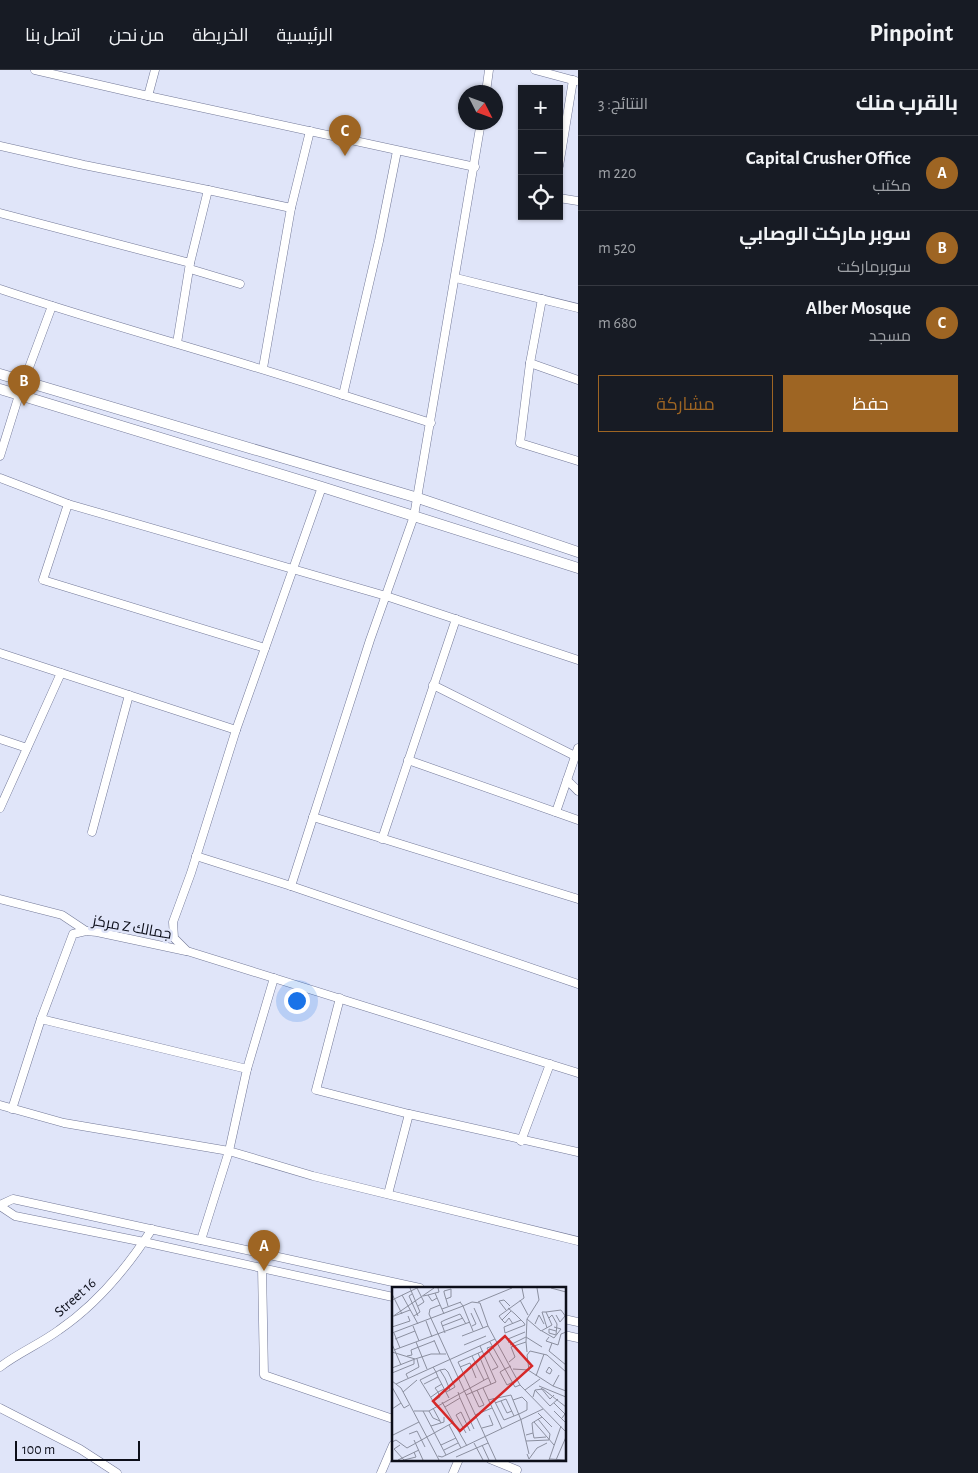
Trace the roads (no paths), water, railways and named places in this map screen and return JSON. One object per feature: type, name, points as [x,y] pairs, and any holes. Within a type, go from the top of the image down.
[{"type":"street","points":[[35,70],[475,167]]},
{"type":"street","points":[[148,96],[155,70]]},
{"type":"street","points":[[487,85],[489,70]]},
{"type":"street","points":[[535,70],[576,81],[563,146]]},
{"type":"street","points":[[291,886],[414,516],[480,130]]},
{"type":"street","points":[[263,368],[291,208],[310,131]]},
{"type":"street","points":[[0,146],[291,208]]},
{"type":"street","points":[[343,395],[378,241],[396,151]]},
{"type":"street","points":[[177,343],[190,266],[208,190]]},
{"type":"street","points":[[563,199],[578,201]]},
{"type":"street","points":[[0,214],[190,266],[240,284]]},
{"type":"street","points":[[456,278],[578,308]]},
{"type":"street","points":[[0,290],[263,368],[431,423]]},
{"type":"street","points":[[542,299],[530,363],[520,443],[578,461]]},
{"type":"street","points":[[24,381],[52,306]]},
{"type":"street","points":[[530,363],[578,380]]},
{"type":"street","points":[[0,374],[418,498],[578,552]]},
{"type":"street","points":[[0,389],[322,487],[578,568]]},
{"type":"street","points":[[0,456],[19,395]]},
{"type":"street","points":[[0,478],[68,504],[386,596],[578,660]]},
{"type":"street","points":[[187,951],[174,938],[173,922],[236,730],[322,487]]},
{"type":"street","points":[[68,504],[42,580],[265,648]]},
{"type":"street","points":[[382,839],[456,619]]},
{"type":"street","points":[[0,653],[236,730]]},
{"type":"street","points":[[0,808],[61,673]]},
{"type":"street","points":[[434,685],[575,756]]},
{"type":"street","points":[[92,832],[129,695]]},
{"type":"street","points":[[0,740],[28,748]]},
{"type":"street","points":[[556,812],[578,748]]},
{"type":"street","points":[[408,760],[578,820]]},
{"type":"street","points":[[567,780],[578,791]]},
{"type":"street","points":[[313,818],[578,899]]},
{"type":"street","points":[[196,856],[291,886],[578,984]]},
{"type":"street","points":[[0,899],[62,915],[86,931]]},
{"type":"street","name":"مركز Z جمالك","points":[[41,1019],[73,934],[86,931],[187,951],[578,1073]]},
{"type":"street","points":[[201,1240],[229,1151],[247,1069],[274,978]]},
{"type":"street","points":[[340,998],[316,1090],[521,1141],[578,1152]]},
{"type":"street","points":[[12,1109],[41,1019],[247,1069]]},
{"type":"street","points":[[521,1141],[550,1064]]},
{"type":"street","points":[[0,1105],[64,1123],[229,1151],[314,1176],[578,1241]]},
{"type":"street","points":[[388,1194],[409,1114]]},
{"type":"street","points":[[392,1296],[14,1216],[0,1206],[13,1199],[415,1287]]},
{"type":"street","name":"Street 16","points":[[0,1367],[76,1318],[100,1296],[124,1269],[152,1229]]},
{"type":"street","points":[[262,1267],[264,1375],[392,1419]]},
{"type":"street","points":[[0,1408],[80,1449],[117,1473]]},
{"type":"street","points":[[381,1473],[392,1447]]},
{"type":"street","points":[[453,1473],[459,1460]]},
{"type":"street","points":[[492,1460],[517,1470],[516,1473]]},
{"type":"place","name":"Alber Mosque","points":[[345,156]]},
{"type":"place","name":"سوبر ماركت الوصابي","points":[[24,406]]},
{"type":"place","name":"Capital Crusher Office","points":[[264,1271]]}]
